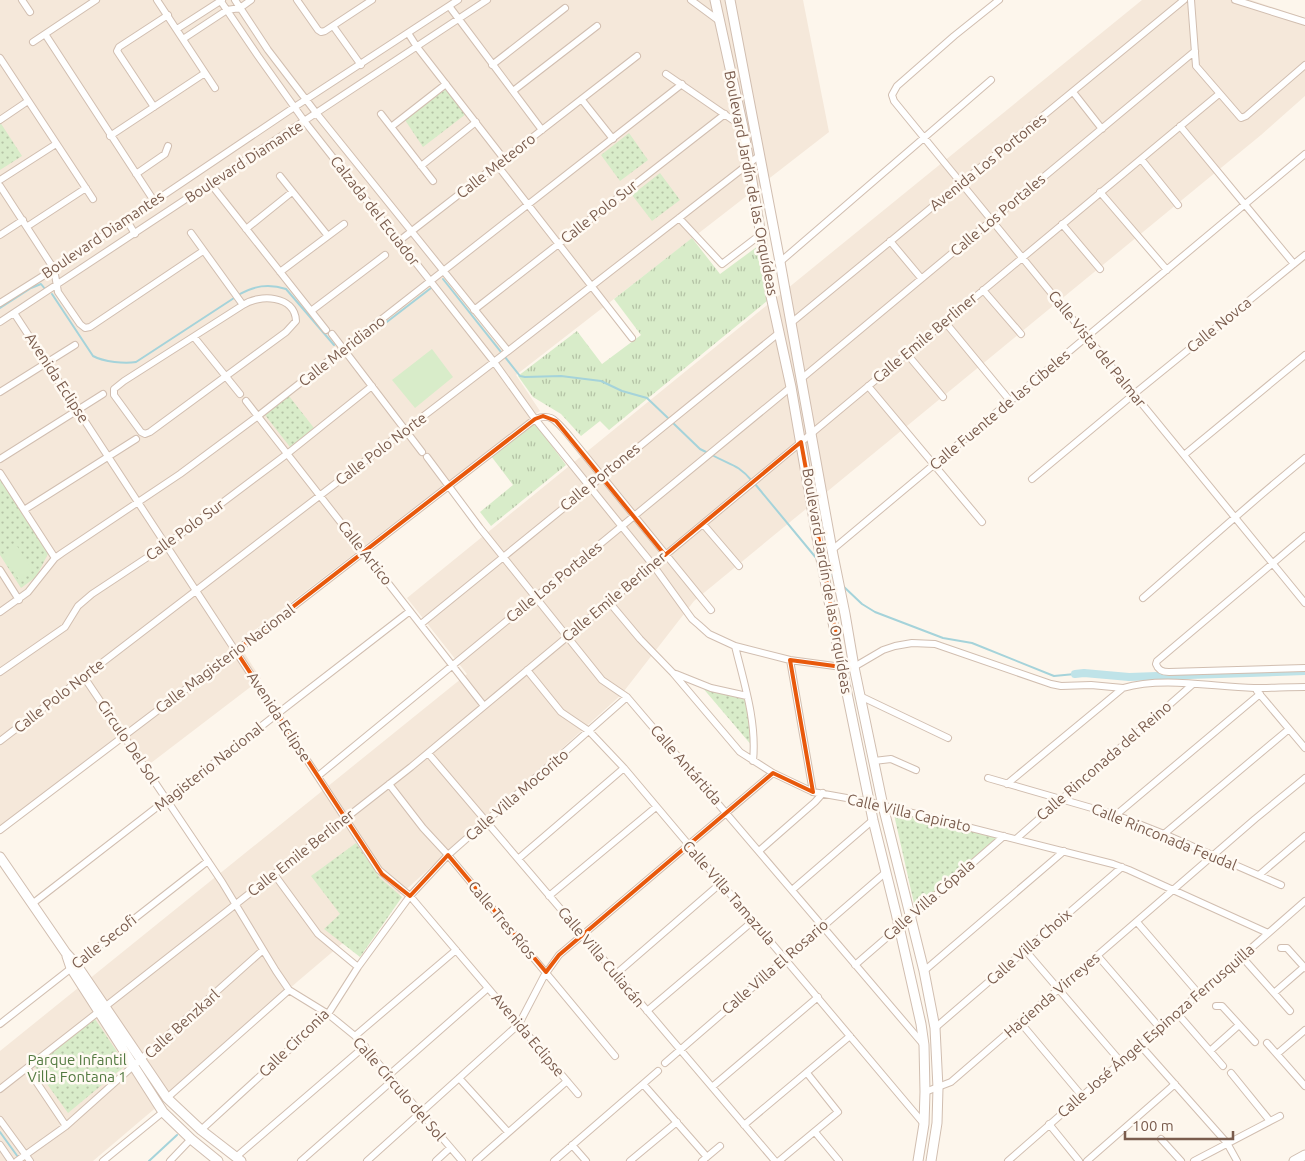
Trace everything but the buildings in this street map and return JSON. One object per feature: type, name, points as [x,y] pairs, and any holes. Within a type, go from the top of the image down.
[{"type":"street","points":[[22,0],[30,12]]},
{"type":"street","points":[[33,42],[96,0]]},
{"type":"street","points":[[157,0],[215,88]]},
{"type":"street","points":[[177,29],[221,0]]},
{"type":"street","name":"Calzada del Ecuador","points":[[221,0],[304,122],[494,362],[535,419],[653,565],[692,619],[710,634],[735,646],[790,660],[854,667]]},
{"type":"street","name":"Calzada del Ecuador","points":[[235,0],[268,50],[306,100],[508,351]]},
{"type":"street","points":[[183,38],[227,10],[240,8],[251,0]]},
{"type":"street","points":[[297,0],[321,32],[372,0]]},
{"type":"street","name":"Boulevard Diamante","points":[[306,100],[458,0]]},
{"type":"street","name":"Boulevard Diamante","points":[[0,322],[487,0]]},
{"type":"street","points":[[692,0],[718,20]]},
{"type":"street","name":"Boulevard Jardín de las Orquídeas","points":[[715,0],[743,127],[760,235],[791,387],[818,543],[869,802],[919,1014],[924,1045],[926,1092],[924,1124],[918,1161]]},
{"type":"street","name":"Boulevard Jardín de las Orquídeas","points":[[730,0],[792,323],[832,550],[846,614],[854,667],[883,806],[936,1028],[937,1123],[932,1161]]},
{"type":"street","name":"Calle Vista del Palmar","points":[[1000,0],[954,36],[897,86],[892,95],[894,101],[1272,563],[1304,599]]},
{"type":"street","name":"Avenida Los Portones","points":[[792,323],[1184,0]]},
{"type":"street","points":[[1191,0],[1198,69],[1239,117],[1242,118],[1305,64]]},
{"type":"street","points":[[1235,0],[1305,22]]},
{"type":"street","name":"Calle Meteoro","points":[[399,241],[542,130],[457,20],[449,6]]},
{"type":"street","points":[[492,65],[565,8]]},
{"type":"street","points":[[154,107],[117,52],[119,47],[168,15]]},
{"type":"street","points":[[333,26],[360,65]]},
{"type":"street","points":[[513,91],[597,26]]},
{"type":"street","points":[[408,33],[504,159]]},
{"type":"street","points":[[45,34],[154,201]]},
{"type":"street","points":[[258,56],[268,50]]},
{"type":"street","name":"Calle Los Portales","points":[[801,378],[1195,51]]},
{"type":"street","points":[[542,130],[637,56]]},
{"type":"street","points":[[0,58],[93,199]]},
{"type":"street","points":[[110,136],[205,73]]},
{"type":"street","points":[[666,74],[743,127]]},
{"type":"street","points":[[780,262],[991,80]]},
{"type":"street","points":[[391,127],[446,84]]},
{"type":"street","name":"Calle Meridiano","points":[[0,612],[19,600],[36,584],[55,558],[180,474],[258,416],[682,84]]},
{"type":"street","points":[[1073,92],[1102,128]]},
{"type":"street","name":"Calle Emile Berliner","points":[[0,1089],[428,753],[1219,94]]},
{"type":"street","name":"Boulevard Diamantes","points":[[0,303],[54,269],[306,100]]},
{"type":"street","points":[[582,100],[613,139]]},
{"type":"street","points":[[0,120],[28,101]]},
{"type":"street","points":[[381,114],[433,181]]},
{"type":"street","name":"Calle Polo Sur","points":[[474,310],[725,114]]},
{"type":"street","points":[[421,166],[476,122]]},
{"type":"street","points":[[1180,126],[1294,264]]},
{"type":"street","points":[[0,180],[56,144]]},
{"type":"street","points":[[136,174],[165,154],[168,146]]},
{"type":"street","name":"Calle Fuente de las Cibeles","points":[[832,550],[1305,154]]},
{"type":"street","name":"Calle Polo Norte","points":[[0,741],[406,430],[760,155]]},
{"type":"street","points":[[1140,159],[1178,205]]},
{"type":"street","points":[[497,165],[632,338]]},
{"type":"street","points":[[280,176],[328,236]]},
{"type":"street","points":[[210,184],[326,330]]},
{"type":"street","points":[[0,186],[28,226],[54,269],[58,292],[80,324],[87,328],[203,251]]},
{"type":"street","points":[[28,226],[86,188]]},
{"type":"street","points":[[246,229],[292,192]]},
{"type":"street","points":[[1100,192],[1167,270]]},
{"type":"street","points":[[679,218],[722,264],[760,235]]},
{"type":"street","points":[[126,219],[135,234]]},
{"type":"street","points":[[0,235],[23,220]]},
{"type":"street","points":[[280,272],[344,224]]},
{"type":"street","points":[[1062,224],[1100,269]]},
{"type":"street","points":[[191,233],[241,303]]},
{"type":"street","points":[[890,241],[921,278]]},
{"type":"street","points":[[311,311],[385,255]]},
{"type":"street","name":"Calle Novca","points":[[1032,480],[1294,264],[1304,259]]},
{"type":"street","points":[[983,290],[1021,334]]},
{"type":"street","points":[[258,298],[281,300],[294,312],[296,321],[286,332],[226,377],[150,432],[143,434],[114,395],[114,389],[194,337],[241,303],[258,298]]},
{"type":"street","name":"Avenida Eclipse","points":[[14,313],[379,870],[410,896],[578,1094]]},
{"type":"street","points":[[945,322],[1010,402]]},
{"type":"street","name":"Calle Portones","points":[[420,624],[780,332]]},
{"type":"street","name":"Calle Antártida","points":[[332,334],[502,556],[602,680],[627,696],[924,1045]]},
{"type":"street","points":[[194,337],[240,394]]},
{"type":"street","points":[[0,392],[75,345]]},
{"type":"street","points":[[907,354],[943,398]]},
{"type":"street","points":[[1184,455],[1305,355]]},
{"type":"street","name":"Calle Polo Sur","points":[[0,672],[65,627],[78,606],[92,594],[166,545],[287,454],[372,386]]},
{"type":"street","points":[[868,386],[982,522]]},
{"type":"street","name":"Calle Los Portales","points":[[318,776],[791,387]]},
{"type":"street","points":[[0,459],[103,394]]},
{"type":"street","name":"Calle Artico","points":[[246,401],[484,706]]},
{"type":"street","points":[[449,486],[535,419],[544,416],[550,417],[711,610]]},
{"type":"street","points":[[24,510],[136,439]]},
{"type":"street","points":[[1143,598],[1236,518],[1262,493],[1305,458]]},
{"type":"street","points":[[0,473],[55,558]]},
{"type":"street","name":"Calle Magisterio Nacional","points":[[0,830],[449,486]]},
{"type":"street","points":[[703,524],[739,566]]},
{"type":"street","points":[[1305,536],[1157,661],[1157,667],[1162,671],[1305,668]]},
{"type":"street","points":[[0,570],[19,600]]},
{"type":"street","name":"Calle Villa Capirato","points":[[609,602],[640,639],[673,673],[740,752],[773,773],[813,792],[869,802],[1122,867],[1268,933]]},
{"type":"street","name":"Magisterio Nacional","points":[[32,904],[410,611]]},
{"type":"street","points":[[854,667],[883,650],[912,643],[927,643],[941,645],[1050,684],[1062,686],[1091,685],[1123,688],[1133,685],[1193,684],[1255,688],[1305,687]]},
{"type":"street","points":[[735,646],[753,727],[753,761]]},
{"type":"street","points":[[790,660],[813,792]]},
{"type":"street","name":"Calle Villa Tamazula","points":[[527,670],[561,712],[589,731],[624,768],[924,1124]]},
{"type":"street","points":[[673,673],[711,688],[747,696]]},
{"type":"street","name":"Circulo Del Sol","points":[[84,676],[222,882]]},
{"type":"street","name":"Calle Rinconada del Reino","points":[[1016,839],[1193,684]]},
{"type":"street","points":[[1007,784],[1123,688]]},
{"type":"street","points":[[1255,688],[1305,748]]},
{"type":"street","points":[[1116,815],[1260,694]]},
{"type":"street","name":"Calle Villa Mocorito","points":[[410,896],[448,855],[627,696]]},
{"type":"street","points":[[860,696],[948,738]]},
{"type":"street","points":[[1164,834],[1289,730]]},
{"type":"street","name":"Calle Villa Culiacán","points":[[428,753],[775,1161]]},
{"type":"street","points":[[874,761],[891,759],[916,770]]},
{"type":"street","points":[[518,859],[624,768]]},
{"type":"street","points":[[367,1161],[519,1024],[546,972],[559,955],[773,773]]},
{"type":"street","name":"Calle Rinconada Feudal","points":[[988,778],[1116,815],[1281,885]]},
{"type":"street","name":"Hacienda Virreyes","points":[[926,1092],[951,1082],[1305,778]]},
{"type":"street","name":"Calle Tres Ríos","points":[[389,784],[423,828],[448,855],[615,1056]]},
{"type":"street","points":[[759,851],[823,794]]},
{"type":"street","points":[[550,896],[656,807]]},
{"type":"street","points":[[792,890],[873,820]]},
{"type":"street","name":"Calle Villa Cópala","points":[[855,965],[1004,836]]},
{"type":"street","points":[[1258,875],[1305,836]]},
{"type":"street","points":[[924,972],[1064,851]]},
{"type":"street","points":[[0,857],[102,1009],[167,1098],[201,1130],[238,1159],[365,1046]]},
{"type":"street","name":"Calle Secofi","points":[[0,1024],[208,861]]},
{"type":"street","name":"Calle Villa Choix","points":[[936,1028],[1122,867]]},
{"type":"street","name":"Calle Villa El Rosario","points":[[665,1063],[886,872]]},
{"type":"street","points":[[274,874],[318,934],[358,967]]},
{"type":"street","name":"Calle Círculo del Sol","points":[[222,882],[289,990],[328,1014],[355,1036],[462,1161]]},
{"type":"street","points":[[616,974],[721,883]]},
{"type":"street","name":"Calle Circonia","points":[[201,1130],[328,1014],[358,967],[410,896]]},
{"type":"street","name":"Calle José Ángel Espinoza Ferrusquilla","points":[[1010,1160],[1305,901]]},
{"type":"street","points":[[647,1011],[753,921]]},
{"type":"street","points":[[1137,922],[1199,994]]},
{"type":"street","points":[[1274,993],[1304,967],[1287,948],[1281,948]]},
{"type":"street","name":"Calle Benzkarl","points":[[22,1157],[66,1126],[263,950]]},
{"type":"street","points":[[355,1036],[456,950]]},
{"type":"street","points":[[1025,950],[1121,1062]]},
{"type":"street","points":[[1098,956],[1160,1028]]},
{"type":"street","points":[[1242,957],[1290,1011]]},
{"type":"street","points":[[301,1161],[488,988]]},
{"type":"street","points":[[167,1098],[289,990]]},
{"type":"street","points":[[712,1087],[818,997]]},
{"type":"street","points":[[1216,1006],[1222,1006],[1255,1042]]},
{"type":"street","points":[[102,1009],[133,1067],[163,1112],[176,1126],[218,1161]]},
{"type":"street","points":[[1177,1013],[1223,1066]]},
{"type":"street","points":[[1020,1022],[1082,1096]]},
{"type":"street","points":[[1210,1051],[1239,1025]]},
{"type":"street","points":[[1277,1054],[1305,1030]]},
{"type":"street","points":[[744,1125],[850,1036]]},
{"type":"street","points":[[1267,1043],[1305,1086]]},
{"type":"street","points":[[1140,1045],[1227,1143],[1237,1161]]},
{"type":"street","points":[[27,1068],[66,1126]]},
{"type":"street","points":[[554,1161],[658,1071]]},
{"type":"street","points":[[779,1161],[838,1112],[807,1073]]},
{"type":"street","points":[[1231,1073],[1270,1121]]},
{"type":"street","points":[[459,1078],[508,1132]]},
{"type":"street","points":[[476,1161],[567,1081]]},
{"type":"street","points":[[643,1084],[677,1122],[704,1159],[720,1146]]},
{"type":"street","points":[[1087,1161],[1175,1084]]},
{"type":"street","points":[[103,1161],[163,1112]]},
{"type":"street","points":[[176,1126],[186,1116]]},
{"type":"street","points":[[1194,1161],[1280,1116]]},
{"type":"street","points":[[0,1120],[22,1157],[30,1161]]},
{"type":"street","points":[[630,1161],[677,1122]]},
{"type":"street","points":[[1049,1124],[1079,1161]]},
{"type":"street","points":[[815,1132],[839,1161]]},
{"type":"street","points":[[170,1161],[191,1139]]},
{"type":"street","points":[[1161,1139],[1181,1161]]},
{"type":"street","points":[[0,1145],[11,1161]]},
{"type":"street","points":[[572,1146],[586,1161]]},
{"type":"street","points":[[436,1161],[450,1148]]},
{"type":"street","points":[[1294,1161],[1305,1155]]},
{"type":"highlighted area","points":[[543,416],[556,421],[665,555],[801,442],[842,667],[790,660],[813,792],[773,773],[559,955],[546,972],[448,855],[410,896],[382,874],[236,651],[535,419]]},
{"type":"shaded area","points":[[0,0],[803,0],[829,132],[516,375],[540,411],[238,643],[261,679],[147,766],[124,731],[0,826]]},
{"type":"shaded area","points":[[1142,0],[1251,0],[1305,18],[1305,96],[1261,135],[694,601],[621,695],[410,886],[297,982],[93,1161],[0,1161],[0,1051],[467,674],[407,598]]},
{"type":"green space","points":[[446,89],[466,114],[423,147],[405,120]]},
{"type":"green space","points":[[0,122],[22,156],[0,170]]},
{"type":"green space","points":[[629,133],[648,160],[620,181],[601,155]]},
{"type":"green space","points":[[660,173],[680,200],[652,221],[632,195]]},
{"type":"green space","points":[[692,238],[720,274],[758,246],[767,301],[609,430],[600,421],[581,436],[561,414],[533,397],[518,376],[577,331],[602,364],[641,335],[614,299]]},
{"type":"green space","points":[[432,349],[453,377],[415,408],[392,380]]},
{"type":"green space","points":[[289,396],[314,428],[290,447],[265,415]]},
{"type":"green space","points":[[535,423],[566,465],[491,526],[480,512],[513,485],[491,456]]},
{"type":"green space","points":[[0,478],[49,552],[36,577],[21,588],[0,555]]},
{"type":"green space","points":[[17,546],[32,569],[19,580],[3,555]]},
{"type":"green space","points":[[696,680],[721,691],[751,696],[753,747]]},
{"type":"green space","points":[[893,810],[999,836],[915,908]]},
{"type":"green space","points":[[356,843],[380,878],[402,897],[360,957],[324,929],[340,914],[311,876]]},
{"type":"green space","name":"Parque Infantil Villa Fontana 1","points":[[95,1019],[126,1065],[68,1113],[34,1066]]},
{"type":"waterway","points":[[443,279],[520,376],[561,376],[601,381],[622,391],[647,398],[669,419]]},
{"type":"waterway","points":[[0,308],[31,288],[41,284],[45,289]]},
{"type":"waterway","points":[[238,295],[261,286],[286,289],[334,345]]},
{"type":"waterway","points":[[353,348],[431,288]]},
{"type":"waterway","points":[[52,294],[93,356],[109,361],[126,363],[136,362],[234,298]]},
{"type":"waterway","points":[[672,422],[700,449],[708,453]]},
{"type":"waterway","points":[[712,455],[738,468],[752,481]]},
{"type":"waterway","points":[[755,484],[817,559]]},
{"type":"waterway","points":[[827,571],[834,578]]},
{"type":"waterway","points":[[843,586],[862,604],[875,612],[943,638],[972,643],[1054,676],[1075,674]]},
{"type":"waterway","points":[[1075,674],[1129,677],[1305,671]]},
{"type":"waterway","points":[[0,1132],[18,1157]]},
{"type":"waterway","points":[[149,1161],[177,1135]]}]
